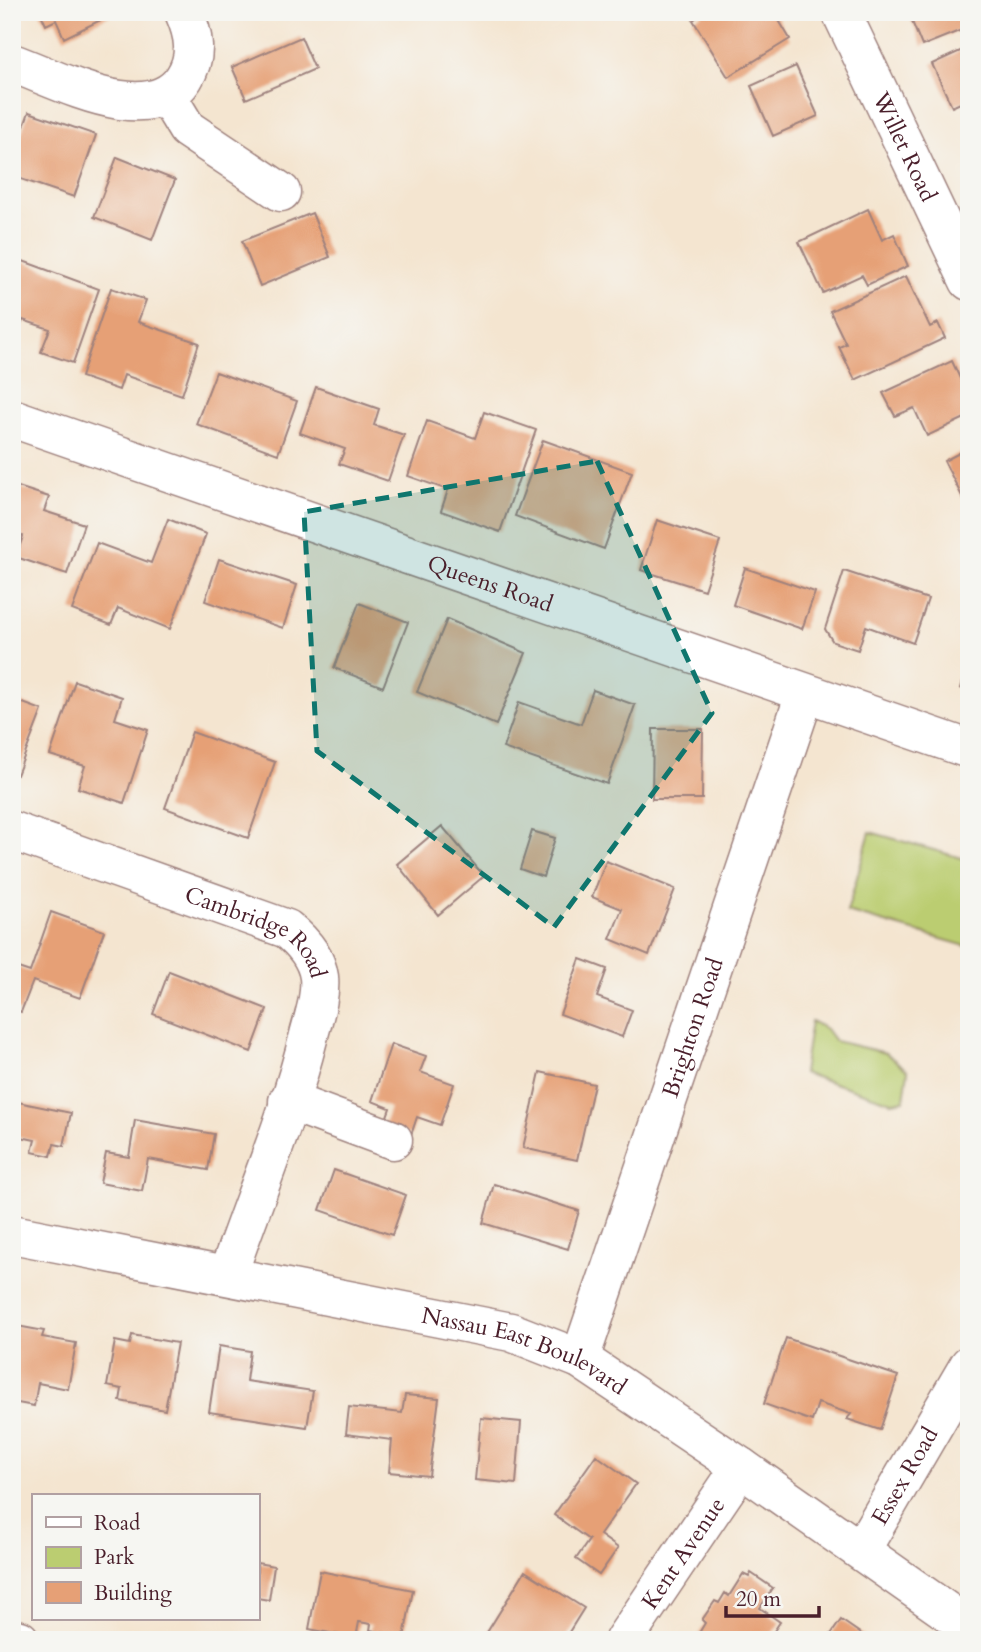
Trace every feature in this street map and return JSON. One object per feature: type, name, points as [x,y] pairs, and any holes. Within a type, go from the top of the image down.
[{"type":"street","points":[[12,63],[132,104],[150,103],[167,96],[180,84],[190,69],[194,51],[193,33],[184,12]]},
{"type":"street","name":"Willet Road","points":[[841,12],[969,282]]},
{"type":"street","points":[[167,96],[187,129],[281,192]]},
{"type":"street","name":"Queens Road","points":[[12,418],[969,749]]},
{"type":"street","name":"Brighton Road","points":[[580,1359],[805,694]]},
{"type":"street","name":"Cambridge Road","points":[[12,831],[287,929],[302,941],[312,956],[319,974],[319,993],[301,1065],[228,1274]]},
{"type":"street","points":[[288,1101],[393,1140]]},
{"type":"street","name":"Nassau East Boulevard","points":[[12,1234],[228,1274],[511,1332],[580,1359],[741,1467],[969,1627]]},
{"type":"street","name":"Essex Road","points":[[861,1550],[969,1365]]},
{"type":"street","name":"Kent Avenue","points":[[624,1640],[741,1467]]},
{"type":"street","points":[[12,1638],[20,1640]]},
{"type":"highlighted area","points":[[597,461],[712,713],[554,927],[317,751],[304,512]]},
{"type":"green space","points":[[870,832],[969,860],[969,947],[847,912]]},
{"type":"green space","points":[[811,1021],[826,1029],[835,1041],[886,1053],[908,1071],[904,1100],[892,1102],[803,1073]]},
{"type":"building","points":[[40,12],[117,12],[64,38],[56,20],[46,25]]},
{"type":"building","points":[[705,12],[774,12],[790,39],[728,77],[693,20]]},
{"type":"building","points":[[908,12],[969,12],[969,27],[922,46]]},
{"type":"building","points":[[301,37],[315,69],[246,99],[232,67]]},
{"type":"building","points":[[969,47],[969,99],[952,107],[932,64]]},
{"type":"building","points":[[796,66],[818,116],[773,136],[751,86]]},
{"type":"building","points":[[29,112],[96,135],[74,197],[12,176],[12,159]]},
{"type":"building","points":[[117,157],[175,180],[152,240],[94,217]]},
{"type":"building","points":[[868,209],[882,240],[894,234],[908,266],[867,285],[862,275],[823,293],[799,242]]},
{"type":"building","points":[[312,213],[330,257],[260,286],[242,241]]},
{"type":"building","points":[[12,257],[99,289],[73,363],[41,352],[50,329],[23,320],[12,344]]},
{"type":"building","points":[[906,276],[930,327],[938,323],[945,338],[855,380],[839,347],[846,344],[830,311]]},
{"type":"building","points":[[111,288],[146,300],[138,322],[199,343],[182,395],[124,375],[119,390],[81,377]]},
{"type":"building","points":[[952,361],[969,398],[969,416],[927,436],[914,408],[895,416],[883,393]]},
{"type":"building","points":[[216,372],[297,401],[278,454],[196,424]]},
{"type":"building","points":[[316,387],[379,409],[374,425],[404,435],[388,481],[339,464],[345,449],[300,433]]},
{"type":"building","points":[[484,412],[536,430],[500,532],[441,511],[448,490],[408,476],[427,421],[475,438]]},
{"type":"building","points":[[543,440],[632,472],[604,549],[515,516]]},
{"type":"building","points":[[969,448],[969,510],[944,461]]},
{"type":"building","points":[[12,485],[49,497],[44,511],[84,524],[67,574],[16,557],[23,536],[12,532]]},
{"type":"building","points":[[168,519],[206,534],[170,629],[118,608],[111,625],[72,610],[97,543],[151,563]]},
{"type":"building","points":[[657,520],[720,541],[704,590],[641,570]]},
{"type":"building","points":[[219,559],[297,585],[283,628],[205,601]]},
{"type":"building","points":[[745,568],[815,592],[802,629],[733,605]]},
{"type":"building","points":[[844,571],[928,599],[913,643],[866,626],[858,650],[833,642],[825,629]]},
{"type":"building","points":[[359,603],[408,622],[383,687],[334,668]]},
{"type":"building","points":[[447,619],[526,653],[496,725],[417,692]]},
{"type":"building","points":[[969,662],[969,691],[960,688]]},
{"type":"building","points":[[75,681],[122,697],[115,719],[148,730],[124,803],[78,788],[85,766],[50,755]]},
{"type":"building","points":[[593,690],[635,705],[607,784],[503,748],[519,702],[581,724]]},
{"type":"building","points":[[12,699],[42,710],[17,775],[12,773]]},
{"type":"building","points":[[653,729],[703,729],[702,799],[652,799]]},
{"type":"building","points":[[192,732],[275,762],[248,838],[165,808]]},
{"type":"building","points":[[442,826],[484,876],[438,915],[397,864]]},
{"type":"building","points":[[532,831],[555,838],[543,877],[520,869]]},
{"type":"building","points":[[606,861],[675,889],[649,955],[610,939],[622,909],[592,897]]},
{"type":"building","points":[[51,912],[104,931],[80,998],[33,981],[21,1012],[12,1009],[12,966],[30,972]]},
{"type":"building","points":[[580,959],[607,969],[597,997],[632,1010],[622,1037],[560,1014]]},
{"type":"building","points":[[169,971],[267,1009],[251,1052],[153,1014]]},
{"type":"building","points":[[391,1044],[426,1056],[420,1072],[454,1084],[440,1125],[417,1117],[411,1135],[384,1125],[390,1108],[372,1101]]},
{"type":"building","points":[[540,1072],[594,1084],[577,1160],[523,1148]]},
{"type":"building","points":[[13,1101],[71,1113],[64,1146],[54,1144],[51,1156],[32,1152],[35,1140],[16,1136],[12,1148]]},
{"type":"building","points":[[135,1120],[214,1134],[208,1170],[148,1159],[142,1191],[100,1183],[106,1153],[129,1157]]},
{"type":"building","points":[[334,1170],[406,1195],[392,1235],[320,1210]]},
{"type":"building","points":[[494,1184],[579,1211],[568,1249],[483,1223]]},
{"type":"building","points":[[12,1325],[44,1331],[42,1337],[76,1343],[68,1389],[38,1383],[34,1406],[12,1402]]},
{"type":"building","points":[[132,1335],[177,1343],[165,1410],[120,1401],[122,1389],[107,1386],[115,1341],[130,1344]]},
{"type":"building","points":[[786,1338],[898,1376],[880,1430],[847,1419],[851,1414],[818,1403],[812,1421],[764,1404]]},
{"type":"building","points":[[219,1346],[250,1351],[246,1381],[313,1391],[307,1427],[209,1412]]},
{"type":"building","points":[[405,1395],[439,1398],[429,1476],[389,1472],[392,1440],[346,1434],[349,1407],[402,1413]]},
{"type":"building","points":[[481,1418],[521,1422],[516,1484],[475,1480]]},
{"type":"building","points":[[596,1455],[636,1484],[600,1535],[618,1548],[599,1575],[576,1559],[589,1540],[554,1515]]},
{"type":"building","points":[[259,1563],[274,1566],[269,1600],[259,1598]]},
{"type":"building","points":[[320,1571],[413,1590],[404,1637],[370,1630],[371,1624],[359,1622],[356,1638],[309,1629]]},
{"type":"building","points":[[525,1571],[584,1608],[564,1640],[495,1640],[486,1634]]},
{"type":"building","points":[[751,1573],[773,1588],[760,1608],[780,1622],[768,1640],[700,1640],[702,1635],[699,1633],[705,1623],[702,1620],[715,1601],[719,1603],[725,1593],[729,1596],[743,1574],[749,1577]]},
{"type":"building","points":[[841,1620],[870,1640],[827,1640]]}]
